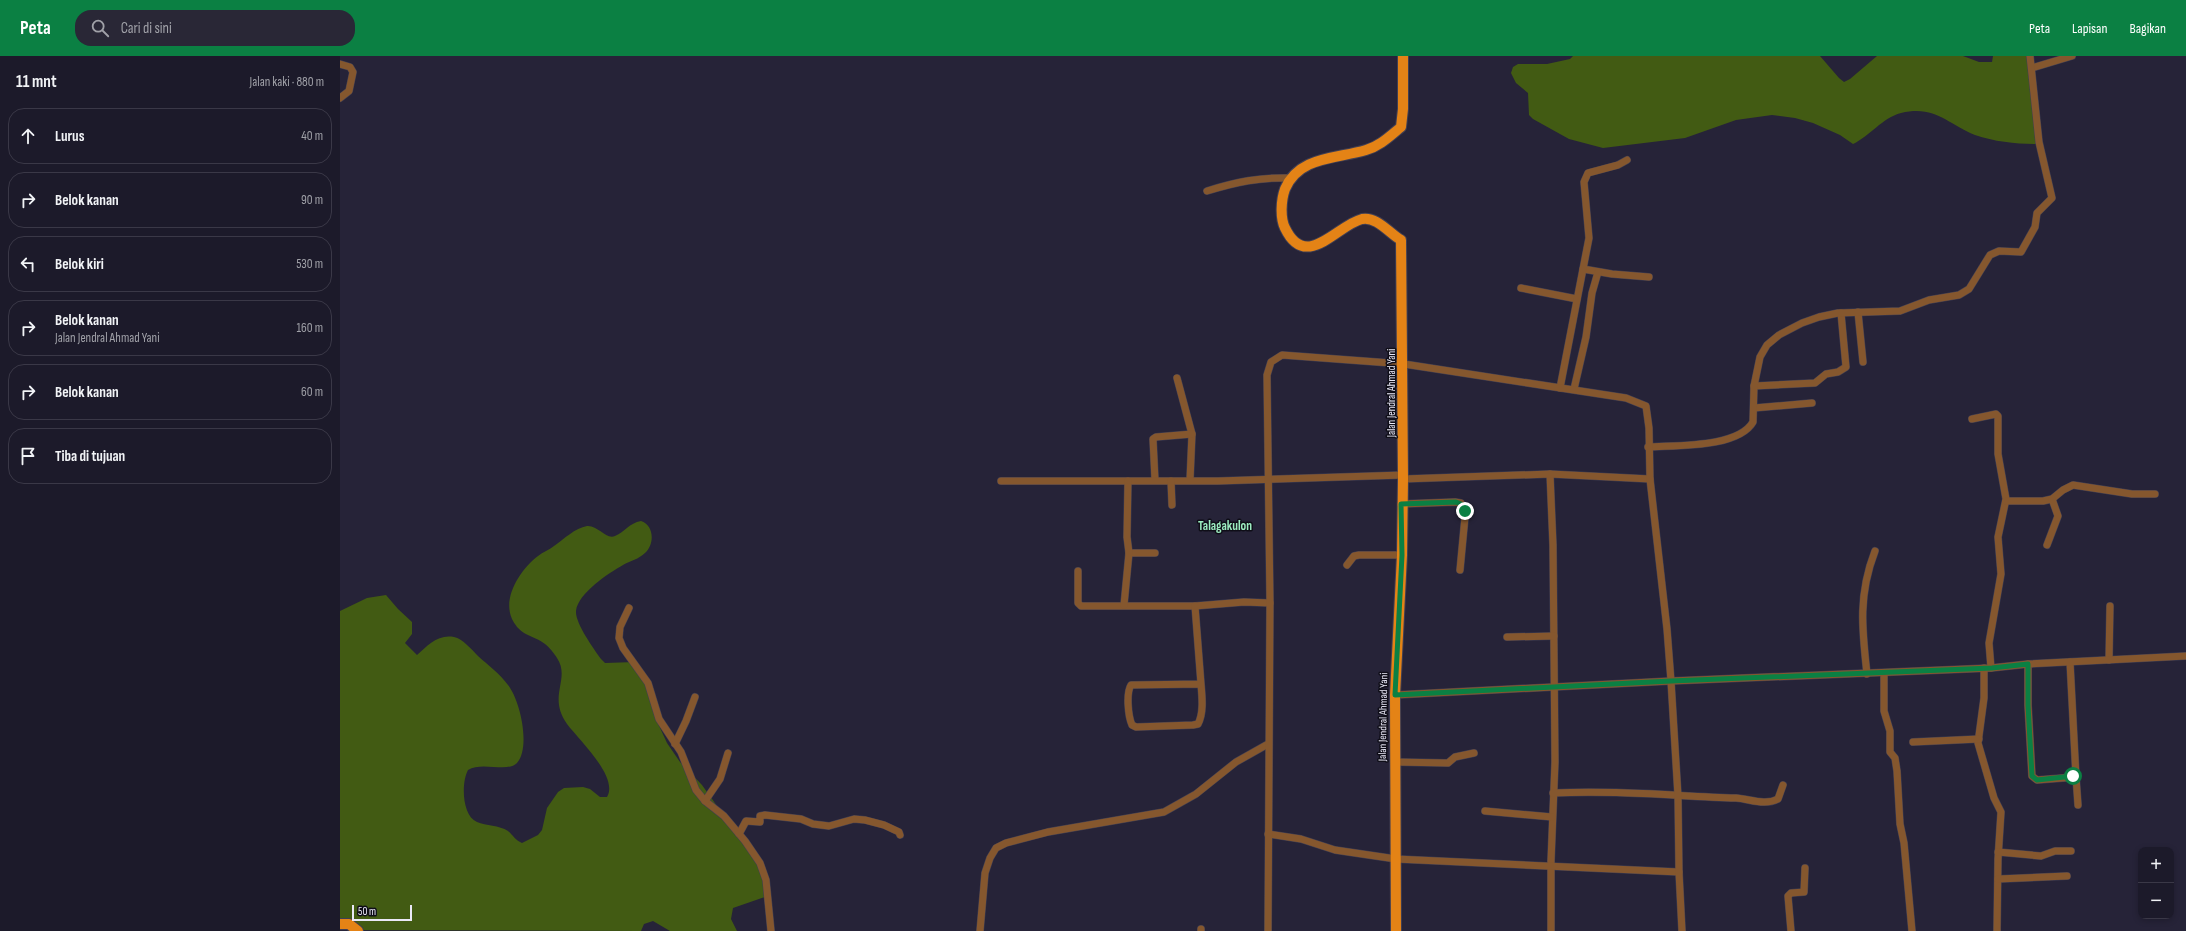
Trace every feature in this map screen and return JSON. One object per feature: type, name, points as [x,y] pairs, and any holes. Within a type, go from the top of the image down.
[{"type":"main road","points":[[1290,178],[1302,168],[1324,158],[1366,150],[1386,140],[1401,127],[1403,56]]},
{"type":"main road","name":"Jalan Jendral Ahmad Yani","points":[[1290,178],[1284,193],[1282,211],[1284,226],[1288,234],[1296,242],[1304,246],[1315,246],[1362,219],[1374,221],[1401,240],[1404,364],[1403,477],[1401,504],[1402,555],[1395,695],[1396,931]]},
{"type":"main road","points":[[340,924],[349,924],[358,931]]},
{"type":"street","points":[[1648,447],[1731,439],[1742,433],[1753,423],[1754,386],[1760,357],[1766,345],[1779,335],[1811,319],[1841,313],[1900,311],[1929,300],[1960,295],[1969,288],[1990,255],[1999,252],[2018,253],[2024,248],[2035,227],[2037,213],[2052,198],[2039,142],[2030,56]]},
{"type":"street","points":[[2032,68],[2072,56]]},
{"type":"street","points":[[340,64],[350,67],[353,72],[349,91],[340,98]]},
{"type":"street","points":[[1560,388],[1589,238],[1584,182],[1588,173],[1618,165],[1627,160]]},
{"type":"street","points":[[1207,191],[1241,181],[1270,178],[1290,178]]},
{"type":"street","points":[[1583,269],[1598,272],[1649,276]]},
{"type":"street","points":[[1574,389],[1586,337],[1592,293],[1598,272]]},
{"type":"street","points":[[1521,288],[1577,299]]},
{"type":"street","points":[[1858,312],[1863,362]]},
{"type":"street","points":[[1754,386],[1814,383],[1826,374],[1838,372],[1846,367],[1841,313]]},
{"type":"street","points":[[1268,931],[1270,603],[1267,375],[1268,367],[1274,358],[1282,355],[1317,356],[1404,364],[1574,389],[1626,398],[1644,403],[1647,408],[1650,479],[1667,629],[1671,681],[1678,796],[1679,872],[1682,931]]},
{"type":"street","points":[[1177,378],[1192,434],[1190,480]]},
{"type":"street","points":[[1754,408],[1812,403]]},
{"type":"street","points":[[1972,419],[1996,414],[1998,416],[1998,454],[2006,501],[1998,536],[2001,574],[1989,643],[1988,668],[1979,739],[1982,756],[2001,812],[1998,852],[1997,931]]},
{"type":"street","points":[[1156,480],[1152,441],[1154,438],[1192,434]]},
{"type":"street","points":[[1550,474],[1555,762],[1552,817],[1551,931]]},
{"type":"street","points":[[1000,481],[1171,481],[1268,478],[1550,474],[1650,479]]},
{"type":"street","points":[[1124,605],[1130,553],[1127,534],[1128,481]]},
{"type":"street","points":[[1171,481],[1172,505]]},
{"type":"street","points":[[2006,501],[2043,501],[2052,499],[2073,485],[2124,493],[2155,494]]},
{"type":"street","points":[[2047,545],[2058,516],[2052,499]]},
{"type":"street","points":[[1401,504],[1456,502],[1464,506],[1465,517],[1460,570]]},
{"type":"street","points":[[1867,674],[1862,632],[1862,592],[1875,551]]},
{"type":"street","points":[[1130,553],[1155,553]]},
{"type":"street","points":[[1347,565],[1354,556],[1359,555],[1402,555]]},
{"type":"street","points":[[1078,571],[1079,604],[1083,606],[1195,606],[1244,602],[1270,603]]},
{"type":"street","points":[[1195,606],[1201,684],[1200,720],[1198,724],[1136,727],[1132,725],[1129,702],[1131,685],[1201,684]]},
{"type":"street","points":[[2109,660],[2110,606]]},
{"type":"street","points":[[629,608],[620,627],[619,638],[623,648],[648,683],[659,719],[681,752],[696,790],[705,802],[724,816],[760,863],[766,880],[771,931]]},
{"type":"street","points":[[1507,637],[1554,636]]},
{"type":"street","points":[[1395,695],[1671,681],[1884,674],[1988,668],[2028,664],[2186,656]]},
{"type":"street","points":[[2070,662],[2078,805]]},
{"type":"street","points":[[2028,664],[2028,705],[2032,776],[2037,780],[2076,776]]},
{"type":"street","points":[[1884,674],[1884,710],[1890,732],[1890,752],[1895,758],[1896,764],[1900,824],[1904,843],[1912,931]]},
{"type":"street","points":[[675,744],[686,722],[695,697]]},
{"type":"street","points":[[1913,742],[1979,739]]},
{"type":"street","points":[[980,931],[984,873],[996,848],[1006,843],[1041,834],[1164,812],[1196,794],[1236,762],[1268,744]]},
{"type":"street","points":[[705,802],[720,779],[728,753]]},
{"type":"street","points":[[1395,762],[1448,763],[1454,757],[1474,753]]},
{"type":"street","points":[[1553,793],[1594,791],[1741,798],[1773,802],[1778,800],[1782,785]]},
{"type":"street","points":[[1485,811],[1552,817]]},
{"type":"street","points":[[739,834],[746,821],[760,822],[760,816],[765,815],[801,819],[813,824],[829,826],[854,819],[865,820],[884,825],[899,832],[900,836]]},
{"type":"street","points":[[1268,834],[1301,839],[1335,850],[1396,859],[1679,872]]},
{"type":"street","points":[[1998,852],[2041,856],[2055,852],[2071,851]]},
{"type":"street","points":[[1791,931],[1788,896],[1791,893],[1804,892],[1805,868]]},
{"type":"street","points":[[1998,879],[2067,876]]},
{"type":"green space","points":[[1573,56],[1820,56],[1844,82],[1850,79],[1877,56],[1963,56],[1979,62],[1992,62],[1993,56],[2033,56],[2038,144],[2023,144],[1990,139],[1965,131],[1941,117],[1913,111],[1894,115],[1853,144],[1840,135],[1813,123],[1795,118],[1772,115],[1736,120],[1685,138],[1603,148],[1569,139],[1533,119],[1529,115],[1528,93],[1516,83],[1511,73],[1513,67],[1518,64],[1547,64],[1570,59]]},
{"type":"green space","points":[[641,521],[649,526],[652,535],[652,540],[648,549],[640,557],[610,573],[595,584],[582,597],[576,611],[578,622],[590,643],[605,663],[635,662],[641,672],[656,719],[667,743],[680,762],[702,785],[763,870],[768,896],[733,908],[731,919],[737,931],[670,931],[653,921],[644,924],[641,931],[340,930],[340,611],[367,598],[386,595],[412,622],[412,634],[405,643],[417,655],[429,644],[438,639],[443,637],[454,637],[467,645],[505,681],[512,692],[520,712],[523,735],[521,756],[517,763],[513,766],[480,767],[468,770],[464,783],[464,799],[468,813],[472,819],[477,822],[504,829],[522,843],[538,835],[542,830],[547,808],[558,792],[564,788],[583,787],[590,789],[600,797],[607,797],[609,789],[608,779],[603,769],[567,724],[561,714],[559,696],[562,673],[561,666],[557,658],[545,644],[523,632],[515,625],[510,611],[509,602],[511,593],[525,568],[540,555],[578,529],[591,526],[612,537],[633,524]]},
{"type":"district","name":"Talagakulon","points":[[1225,526]]},
{"type":"route","points":[[1465,511],[1464,506],[1456,502],[1401,504],[1402,555],[1395,695],[1671,681],[1992,668],[2028,664],[2029,737],[2032,776],[2035,780],[2037,780],[2073,776]]}]
